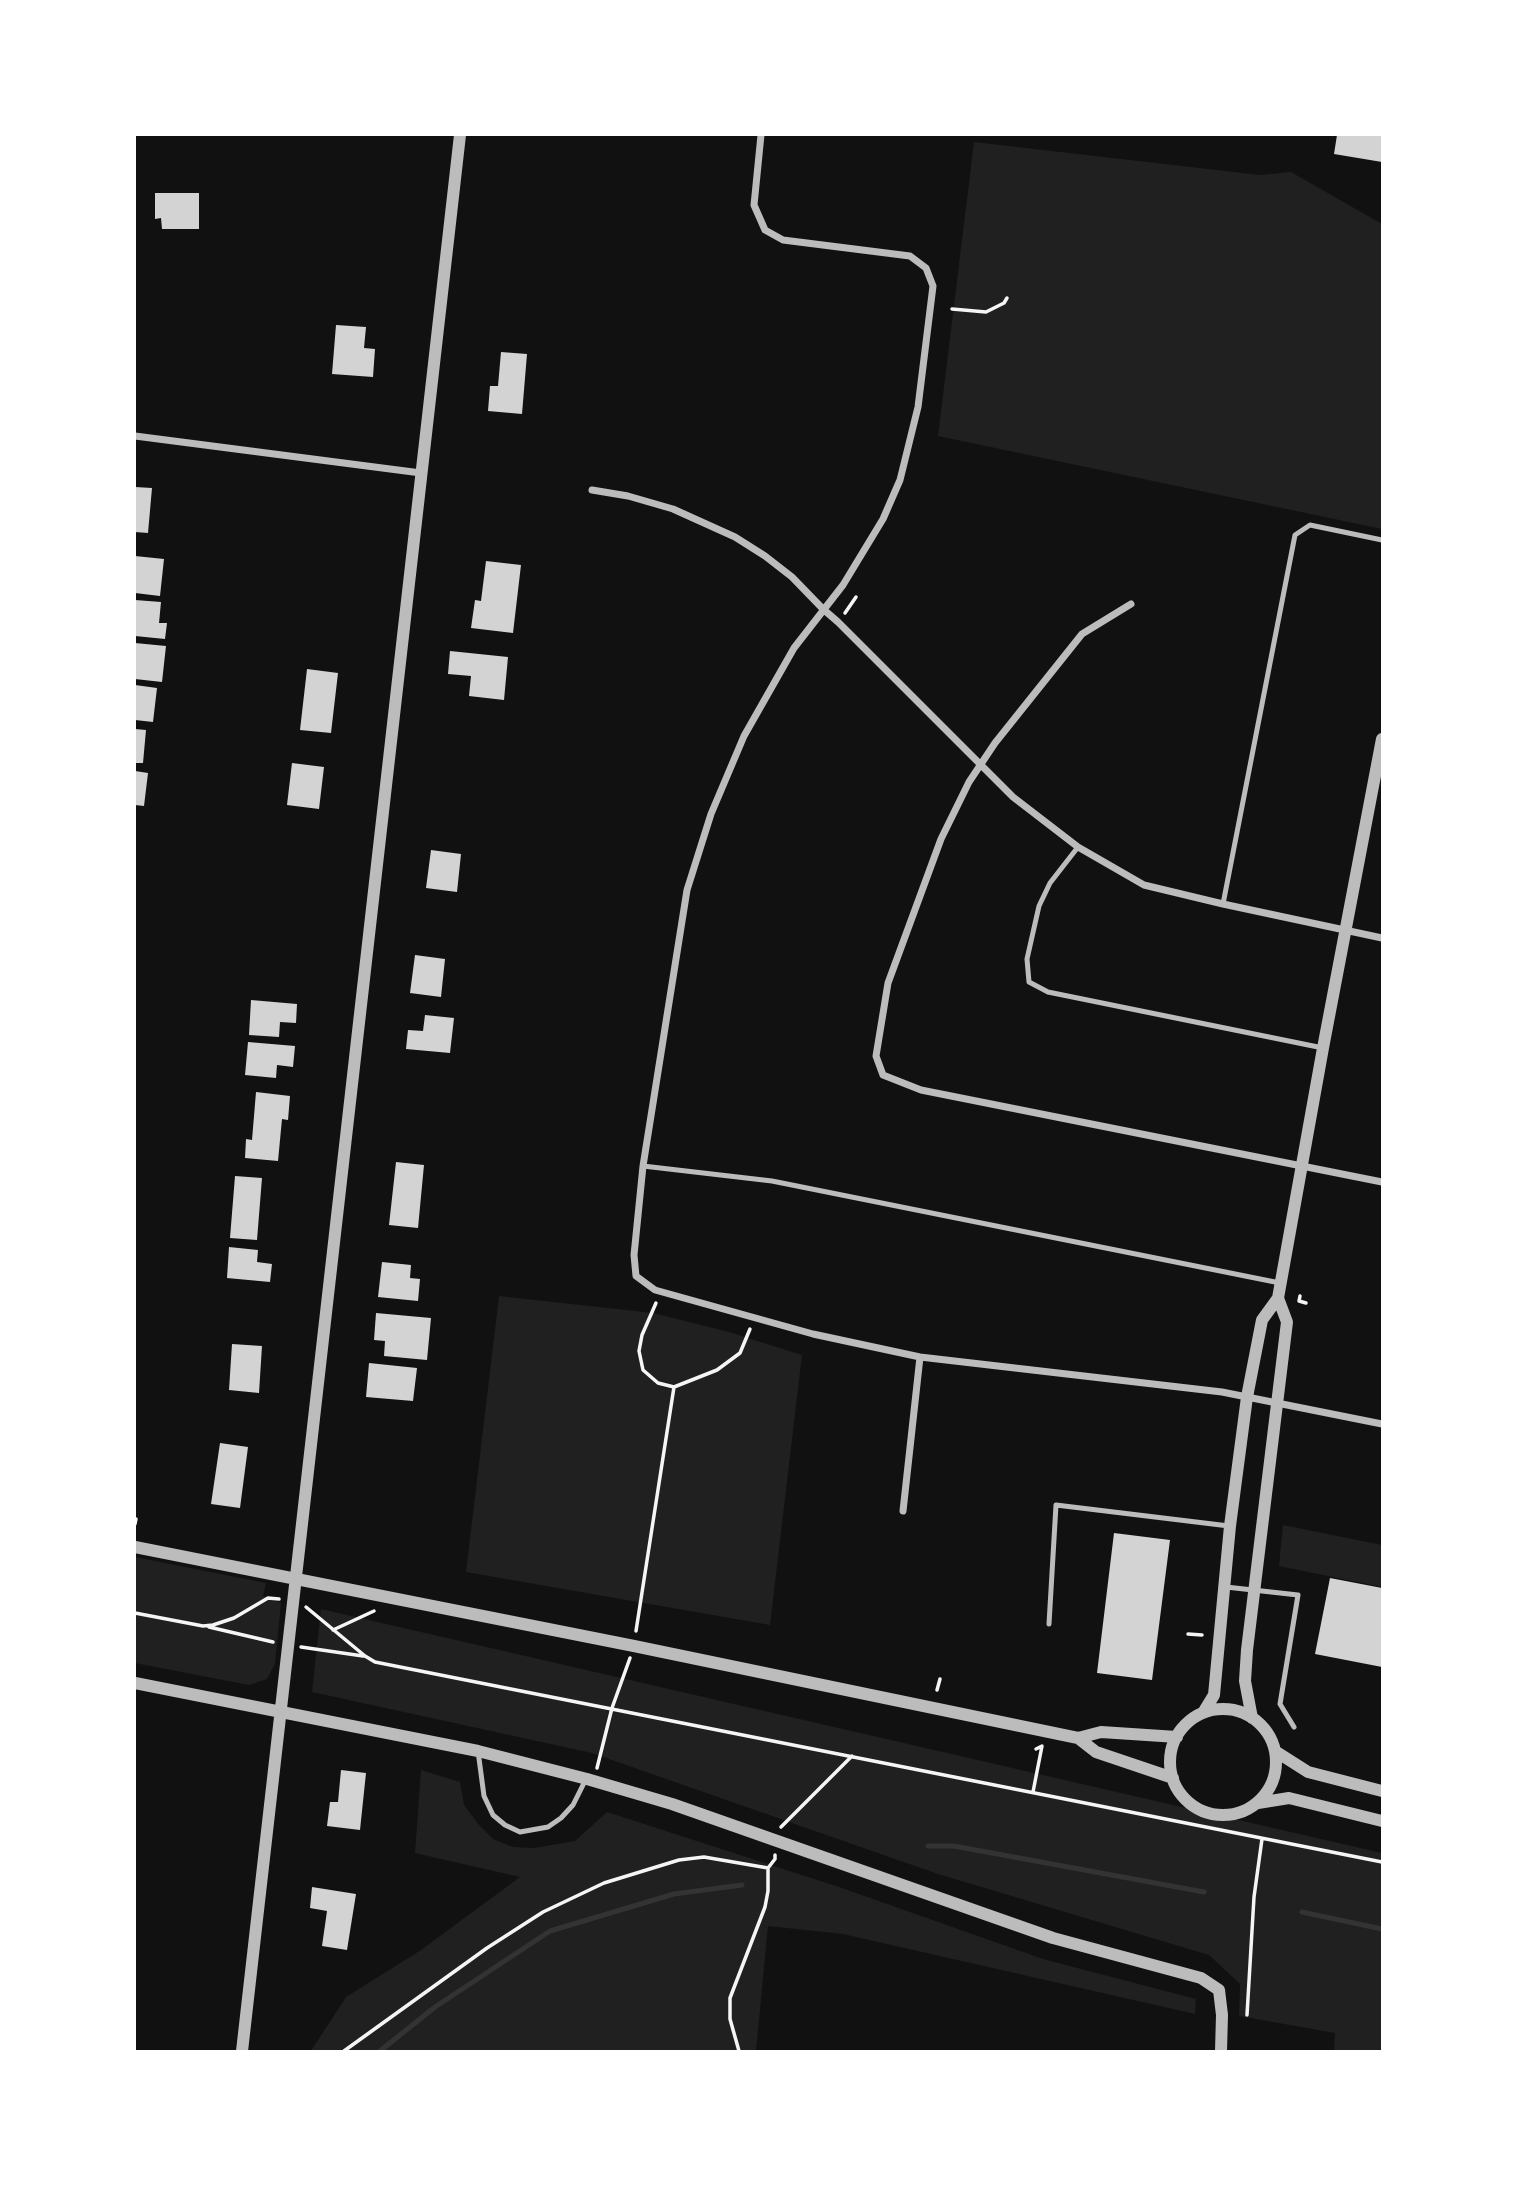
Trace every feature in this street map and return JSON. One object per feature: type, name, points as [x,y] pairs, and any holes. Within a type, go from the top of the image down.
[{"type":"street","points":[[242,2051],[460,135]]},
{"type":"street","points":[[761,135],[754,205],[765,230],[783,240],[910,256],[926,268],[933,286],[918,407],[900,480],[876,530],[843,585],[794,648],[744,736],[711,814],[687,890],[643,1166],[634,1255],[636,1276],[660,1291],[813,1334],[920,1357],[1247,1396],[1382,1424]]},
{"type":"street","points":[[135,436],[421,473]]},
{"type":"street","points":[[592,490],[628,496],[673,509],[735,537],[765,556],[792,577],[1013,797],[1078,847],[1144,884],[1382,938]]},
{"type":"street","points":[[1131,604],[1082,634],[995,743],[969,782],[941,839],[888,983],[876,1056],[883,1075],[921,1090],[1382,1182]]},
{"type":"street","points":[[1203,1713],[1214,1695],[1230,1526],[1247,1396],[1262,1320],[1278,1298],[1322,1048],[1382,739]]},
{"type":"street","points":[[1252,1718],[1245,1681],[1253,1590],[1287,1322],[1278,1298]]},
{"type":"street","points":[[903,1511],[920,1357]]},
{"type":"street","points":[[135,1547],[634,1646],[1077,1738],[1096,1752],[1173,1778]]},
{"type":"street","points":[[135,1683],[478,1751],[591,1780],[672,1804],[1053,1938],[1200,1978],[1219,1990],[1222,2015],[1220,2051]]},
{"type":"street","points":[[1229,1710],[1252,1718],[1267,1733],[1275,1751],[1276,1765],[1267,1793],[1244,1811],[1230,1815],[1201,1811],[1179,1792],[1173,1778],[1170,1757],[1177,1737],[1193,1719],[1203,1713],[1229,1710]]},
{"type":"street","points":[[1077,1738],[1101,1732],[1177,1737]]},
{"type":"street","points":[[1275,1751],[1308,1772],[1382,1791]]},
{"type":"street","points":[[1257,1803],[1289,1798],[1382,1821]]},
{"type":"lane","points":[[1223,904],[1294,535],[1310,525],[1382,540]]},
{"type":"lane","points":[[1078,847],[1050,883],[1039,905],[1027,959],[1029,982],[1048,992],[1322,1048]]},
{"type":"lane","points":[[643,1166],[772,1181],[1281,1283]]},
{"type":"lane","points":[[1049,1624],[1056,1505],[1230,1526]]},
{"type":"lane","points":[[1224,1587],[1298,1594],[1280,1704],[1294,1727]]},
{"type":"lane","points":[[478,1751],[484,1796],[493,1815],[520,1832],[548,1827],[561,1818],[591,1780]]},
{"type":"path","points":[[952,309],[986,312],[1007,298]]},
{"type":"path","points":[[660,1291],[642,1335],[640,1360],[643,1370],[658,1383],[674,1387],[732,1361],[747,1340],[754,1317]]},
{"type":"path","points":[[1300,1296],[1299,1301],[1306,1303]]},
{"type":"path","points":[[591,1780],[634,1646],[674,1387]]},
{"type":"path","points":[[135,1613],[203,1626],[234,1618],[268,1598],[293,1601],[308,1608],[375,1662],[1382,1862]]},
{"type":"path","points":[[333,1630],[373,1611],[386,1613]]},
{"type":"path","points":[[1188,1633],[1202,1635]]},
{"type":"path","points":[[937,1690],[940,1679]]},
{"type":"path","points":[[1033,1792],[1042,1746],[1036,1749]]},
{"type":"path","points":[[739,2051],[730,2019],[730,1998],[765,1907],[768,1868],[775,1860],[780,1827],[852,1756]]},
{"type":"path","points":[[1247,2015],[1254,1897],[1262,1838]]},
{"type":"path","points":[[344,2051],[487,1948],[543,1912],[604,1882],[679,1860],[704,1857],[768,1868]]},
{"type":"shaded area","points":[[974,142],[1260,175],[1291,172],[1382,224],[1382,529],[938,436]]},
{"type":"shaded area","points":[[499,1296],[653,1313],[729,1332],[802,1355],[770,1625],[466,1572]]},
{"type":"shaded area","points":[[1283,1525],[1382,1545],[1382,1587],[1279,1566]]},
{"type":"shaded area","points":[[135,1557],[266,1583],[263,1596],[281,1603],[275,1664],[267,1679],[249,1685],[135,1663]]},
{"type":"shaded area","points":[[321,1609],[1382,1853],[1382,2051],[1334,2051],[1335,2033],[1239,2016],[1240,1984],[1209,1955],[938,1874],[592,1753],[312,1692]]},
{"type":"shaded area","points":[[421,1770],[460,1782],[464,1805],[479,1825],[493,1839],[513,1847],[534,1848],[575,1841],[607,1812],[839,1887],[1043,1959],[1196,1999],[1195,2014],[843,1934],[768,1926],[756,2051],[311,2051],[346,1997],[421,1950],[520,1877],[415,1853]]},
{"type":"building","points":[[1337,135],[1382,135],[1382,162],[1334,154]]},
{"type":"building","points":[[155,193],[199,193],[199,229],[162,229],[161,218],[155,219]]},
{"type":"building","points":[[336,325],[366,327],[364,348],[375,349],[373,377],[332,374]]},
{"type":"building","points":[[501,352],[527,354],[522,414],[488,411],[490,386],[498,386]]},
{"type":"building","points":[[135,487],[152,488],[148,533],[135,532]]},
{"type":"building","points":[[135,556],[164,559],[160,596],[135,593]]},
{"type":"building","points":[[486,561],[521,565],[513,633],[471,628],[475,600],[481,601]]},
{"type":"building","points":[[135,600],[161,602],[159,623],[167,623],[165,639],[135,636]]},
{"type":"building","points":[[135,643],[166,646],[162,682],[135,679]]},
{"type":"building","points":[[450,651],[508,657],[504,700],[469,696],[471,676],[448,674]]},
{"type":"building","points":[[307,669],[338,673],[331,733],[300,730]]},
{"type":"building","points":[[135,685],[157,688],[153,722],[135,720]]},
{"type":"building","points":[[135,729],[146,730],[143,763],[135,763]]},
{"type":"building","points":[[292,763],[324,767],[319,809],[287,805]]},
{"type":"building","points":[[135,771],[148,773],[144,806],[135,805]]},
{"type":"building","points":[[431,850],[461,854],[457,892],[426,888]]},
{"type":"building","points":[[415,955],[445,959],[441,997],[410,993]]},
{"type":"building","points":[[251,1000],[297,1004],[296,1023],[280,1022],[279,1037],[249,1035]]},
{"type":"building","points":[[425,1015],[454,1018],[450,1053],[406,1049],[408,1030],[423,1031]]},
{"type":"building","points":[[248,1042],[295,1046],[293,1067],[277,1065],[276,1078],[245,1075]]},
{"type":"building","points":[[256,1092],[290,1096],[288,1120],[282,1119],[278,1161],[245,1158],[246,1139],[252,1140]]},
{"type":"building","points":[[396,1162],[424,1165],[418,1228],[389,1225]]},
{"type":"building","points":[[235,1176],[262,1178],[257,1240],[230,1238]]},
{"type":"building","points":[[229,1247],[258,1250],[257,1262],[272,1264],[270,1282],[227,1278]]},
{"type":"building","points":[[382,1262],[411,1265],[410,1278],[420,1279],[418,1301],[378,1297]]},
{"type":"building","points":[[376,1313],[431,1318],[427,1360],[384,1356],[385,1341],[374,1340]]},
{"type":"building","points":[[232,1344],[262,1346],[259,1393],[229,1390]]},
{"type":"building","points":[[369,1363],[417,1368],[413,1401],[366,1397]]},
{"type":"building","points":[[220,1443],[248,1447],[240,1508],[211,1504]]},
{"type":"building","points":[[1114,1533],[1170,1540],[1152,1680],[1097,1673]]},
{"type":"building","points":[[1330,1578],[1382,1588],[1382,1667],[1315,1654]]},
{"type":"building","points":[[341,1770],[366,1773],[360,1830],[327,1826],[330,1802],[338,1802]]},
{"type":"building","points":[[312,1887],[356,1894],[347,1950],[322,1946],[327,1911],[310,1908]]},
{"type":"waterway","points":[[928,1846],[954,1846],[1204,1892]]},
{"type":"waterway","points":[[380,2051],[435,2007],[550,1931],[674,1894],[742,1885]]},
{"type":"waterway","points":[[1302,1912],[1382,1929]]}]
